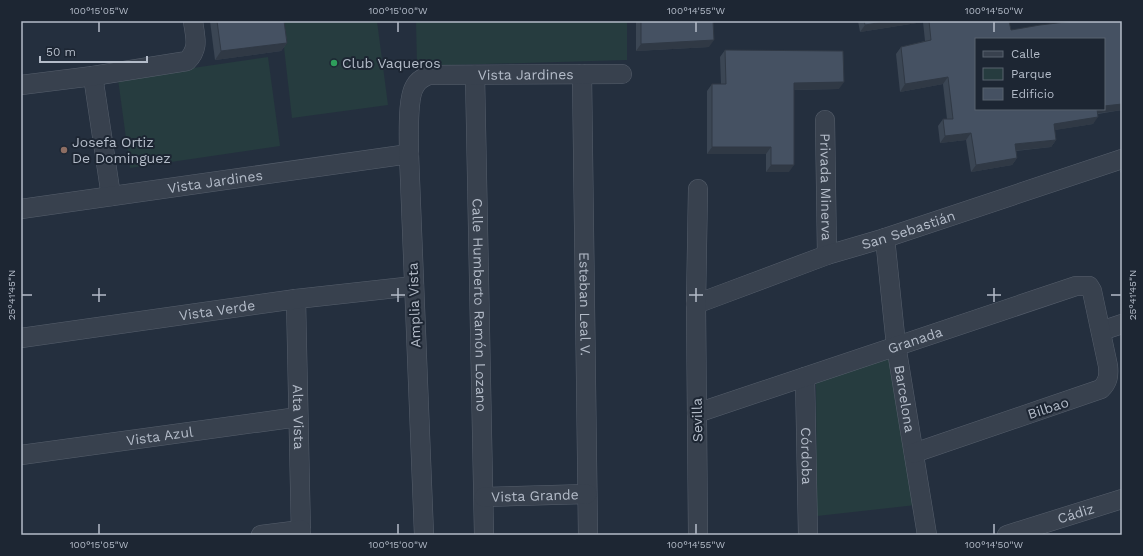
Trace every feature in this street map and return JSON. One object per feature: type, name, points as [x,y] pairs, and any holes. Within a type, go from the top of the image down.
[{"type":"street","points":[[21,85],[93,76],[187,60],[193,55],[196,48],[193,21]]},
{"type":"street","name":"Esteban Leal V.","points":[[582,74],[588,535]]},
{"type":"street","name":"Vista Jardines","points":[[422,78],[430,75],[622,74]]},
{"type":"street","name":"Calle Humberto Ramón Lozano","points":[[475,75],[484,535]]},
{"type":"street","points":[[93,76],[111,196]]},
{"type":"street","name":"Amplia Vista","points":[[422,78],[415,85],[411,96],[409,154],[424,535]]},
{"type":"street","name":"Privada Minerva","points":[[825,120],[827,255]]},
{"type":"street","name":"Vista Jardines","points":[[21,209],[409,154]]},
{"type":"street","name":"San Sebastián","points":[[696,304],[827,255],[885,238],[1122,159]]},
{"type":"street","name":"Sevilla","points":[[698,190],[696,304],[698,535]]},
{"type":"street","name":"Barcelona","points":[[885,238],[896,345],[927,535]]},
{"type":"street","name":"Vista Verde","points":[[21,338],[296,299],[414,286]]},
{"type":"street","name":"Granada","points":[[697,413],[896,345],[1076,286],[1089,286],[1092,291],[1101,331]]},
{"type":"street","name":"Alta Vista","points":[[296,299],[301,532]]},
{"type":"street","points":[[1101,331],[1122,324]]},
{"type":"street","name":"Bilbao","points":[[914,453],[1101,390],[1106,384],[1108,376],[1108,366],[1101,331]]},
{"type":"street","name":"Córdoba","points":[[805,377],[808,535]]},
{"type":"street","name":"Vista Azul","points":[[21,455],[298,418]]},
{"type":"street","name":"Vista Grande","points":[[484,497],[587,494]]},
{"type":"street","name":"Cádiz","points":[[1007,535],[1122,499]]},
{"type":"street","points":[[261,535],[301,532]]},
{"type":"green space","name":"Club Vaqueros","points":[[281,21],[377,21],[388,105],[292,118]]},
{"type":"green space","points":[[416,21],[627,21],[627,60],[417,66]]},
{"type":"green space","points":[[268,57],[280,146],[130,168],[118,79]]},
{"type":"green space","points":[[889,355],[916,505],[817,516],[816,384],[819,379]]},
{"type":"building","points":[[217,21],[284,21],[287,43],[221,51]]},
{"type":"building","points":[[641,21],[713,21],[714,40],[641,44]]},
{"type":"building","points":[[864,21],[889,21],[865,25]]},
{"type":"building","points":[[929,21],[1009,21],[1011,30],[1074,21],[1122,21],[1122,104],[1105,106],[1105,38],[975,38],[975,110],[1097,110],[1098,117],[1054,124],[1056,140],[1015,144],[1017,158],[976,165],[971,133],[945,136],[943,119],[953,119],[948,77],[905,84],[901,47],[931,40]]},
{"type":"building","points":[[725,50],[843,51],[844,82],[794,83],[794,165],[771,165],[771,147],[712,147],[712,84],[726,84]]},
{"type":"place","name":"Club Vaqueros","points":[[334,63]]},
{"type":"place","name":"Josefa Ortiz De Dominguez","points":[[64,150]]}]
